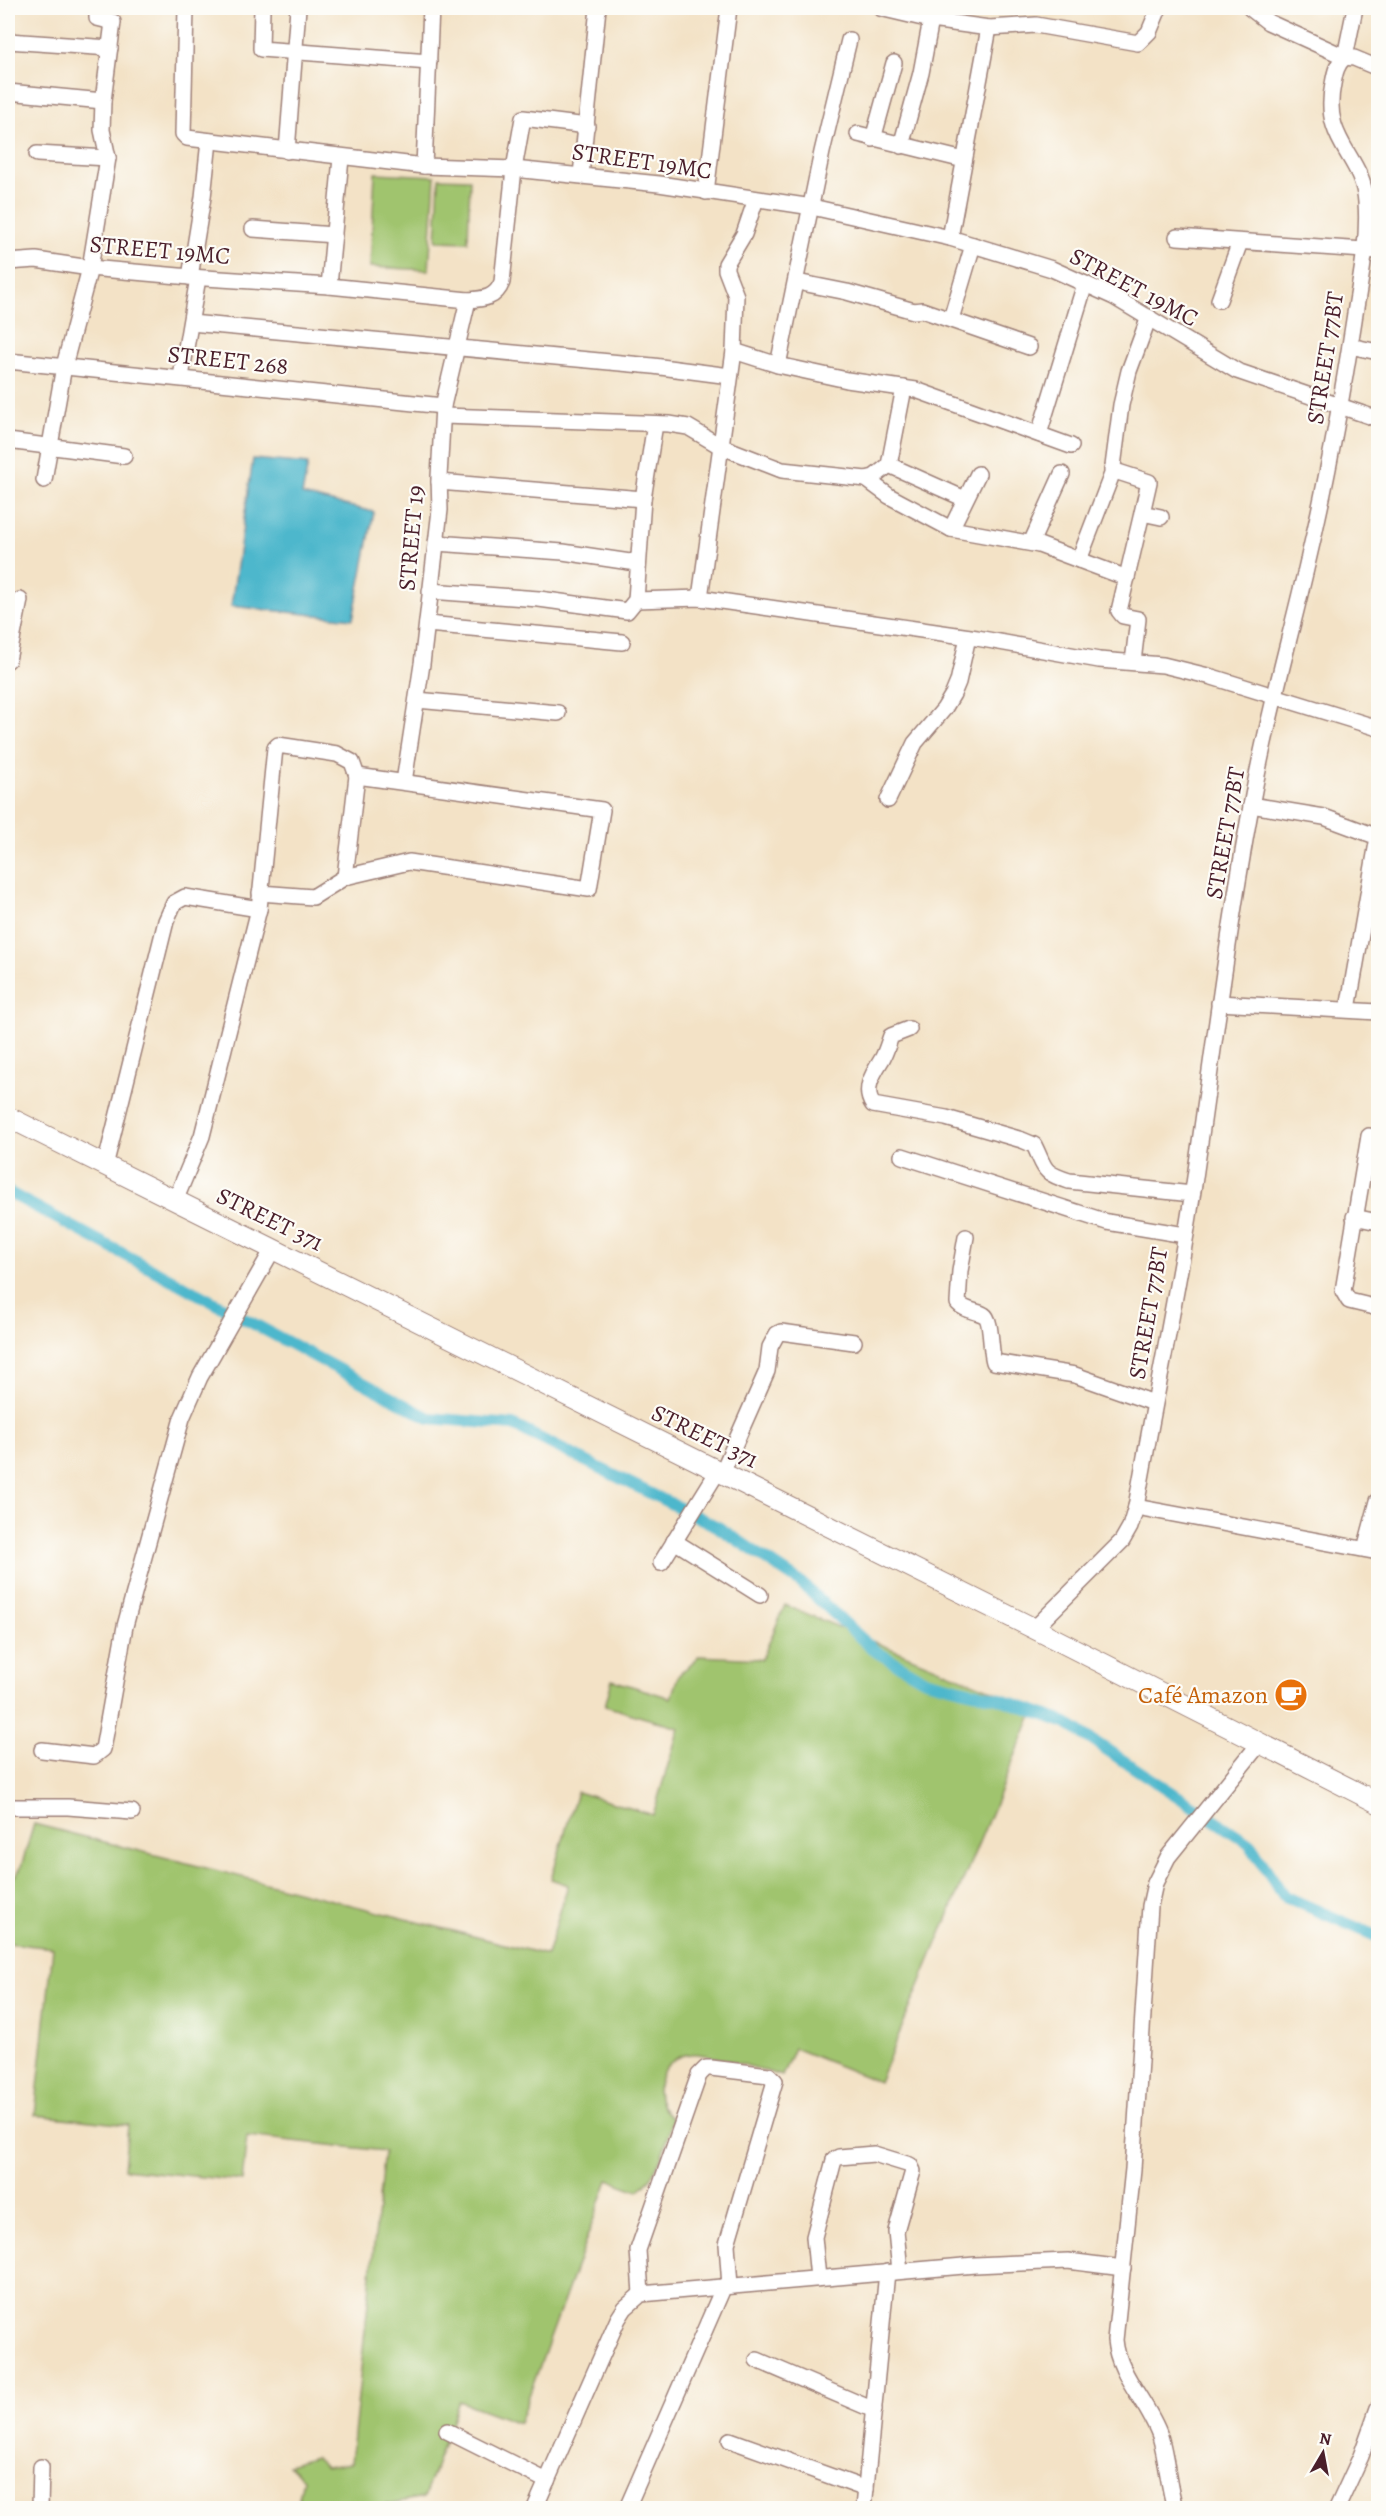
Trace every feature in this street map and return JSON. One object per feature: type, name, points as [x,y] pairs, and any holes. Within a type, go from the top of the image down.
[{"type":"main road","name":"STREET 371","points":[[8,1117],[1378,1803]]},
{"type":"street","points":[[44,480],[64,366],[90,268],[108,158],[102,130],[103,101],[113,22],[97,18],[97,8]]},
{"type":"street","points":[[186,8],[183,134],[187,138],[424,166],[514,168],[523,118],[587,126]]},
{"type":"street","points":[[262,8],[260,48],[429,62]]},
{"type":"street","points":[[287,151],[298,8]]},
{"type":"street","points":[[424,166],[431,8]]},
{"type":"street","points":[[581,175],[598,8]]},
{"type":"street","points":[[706,192],[729,8]]},
{"type":"street","points":[[880,8],[931,20],[989,28],[1036,25],[1138,43],[1149,32],[1159,8]]},
{"type":"street","points":[[1250,8],[1268,22],[1344,57],[1354,58],[1378,68]]},
{"type":"street","name":"STREET 77BT","points":[[1034,1629],[1122,1541],[1130,1527],[1136,1507],[1192,1194],[1219,1003],[1251,804],[1274,695],[1306,570],[1341,408],[1350,346],[1372,250],[1366,199],[1360,177],[1344,151],[1330,117],[1336,67],[1344,57],[1355,8]]},
{"type":"street","points":[[900,146],[921,73],[931,20]]},
{"type":"street","points":[[950,238],[989,28]]},
{"type":"street","points":[[778,364],[797,282],[822,152],[849,40]]},
{"type":"street","points":[[8,42],[110,48]]},
{"type":"street","points":[[894,63],[866,137],[964,160]]},
{"type":"street","points":[[8,92],[103,101]]},
{"type":"street","points":[[181,377],[191,323],[209,141]]},
{"type":"street","points":[[37,154],[108,158]]},
{"type":"street","points":[[329,286],[342,158]]},
{"type":"street","name":"STREET 19MC","points":[[8,262],[36,260],[90,268],[329,286],[468,300],[491,297],[499,290],[502,282],[514,168],[581,175],[812,207],[950,238],[1052,269],[1149,316],[1237,371],[1378,419]]},
{"type":"street","points":[[700,598],[734,351],[736,296],[726,264],[744,234],[756,200]]},
{"type":"street","points":[[253,229],[334,235]]},
{"type":"street","points":[[1177,237],[1372,250]]},
{"type":"street","points":[[1219,300],[1240,242]]},
{"type":"street","points":[[951,319],[973,245]]},
{"type":"street","points":[[797,282],[847,292],[914,311],[922,310],[1029,346]]},
{"type":"street","points":[[1039,434],[1085,284]]},
{"type":"street","name":"STREET 19","points":[[404,782],[417,700],[440,510],[439,482],[443,411],[468,300]]},
{"type":"street","points":[[1079,560],[1112,470],[1121,405],[1129,371],[1149,316]]},
{"type":"street","points":[[191,323],[652,366],[730,376]]},
{"type":"street","points":[[1350,346],[1378,352]]},
{"type":"street","points":[[734,351],[847,380],[904,388],[1071,446]]},
{"type":"street","name":"STREET 268","points":[[8,361],[181,377],[443,411],[688,428],[720,446],[782,470],[866,479]]},
{"type":"street","points":[[866,479],[874,477],[889,465],[904,388]]},
{"type":"street","points":[[430,591],[539,599],[627,611],[636,600],[643,499],[655,424]]},
{"type":"street","points":[[8,441],[124,456]]},
{"type":"street","points":[[889,465],[965,499]]},
{"type":"street","points":[[1112,470],[1149,482],[1119,611],[1124,616],[1138,619],[1132,662]]},
{"type":"street","points":[[951,529],[978,474]]},
{"type":"street","points":[[1031,543],[1062,474]]},
{"type":"street","points":[[866,479],[889,496],[951,529],[1031,543],[1127,578]]},
{"type":"street","points":[[439,482],[643,499]]},
{"type":"street","points":[[1142,513],[1161,517]]},
{"type":"street","points":[[436,543],[563,552],[630,562],[638,560]]},
{"type":"street","points":[[636,600],[700,598],[968,637],[1099,660],[1173,668],[1274,695],[1378,728]]},
{"type":"street","points":[[8,660],[20,600]]},
{"type":"street","points":[[427,624],[622,642]]},
{"type":"street","points":[[888,800],[915,743],[944,709],[953,694],[968,637]]},
{"type":"street","points":[[417,700],[558,713]]},
{"type":"street","points":[[175,1201],[202,1136],[260,901],[275,748],[278,745],[346,757],[352,762],[357,776],[345,877]]},
{"type":"street","points":[[105,1166],[166,921],[174,903],[185,897],[260,901],[313,897],[345,877],[409,862],[589,889],[603,810],[357,776]]},
{"type":"street","points":[[1251,804],[1324,817],[1378,837],[1371,917],[1348,1009]]},
{"type":"street","points":[[1219,1003],[1378,1012]]},
{"type":"street","points":[[909,1029],[891,1036],[882,1058],[872,1072],[869,1098],[873,1105],[946,1118],[1022,1140],[1034,1145],[1043,1168],[1069,1181],[1192,1194]]},
{"type":"street","points":[[1378,1138],[1368,1136],[1343,1294],[1353,1303],[1378,1308]]},
{"type":"street","points":[[902,1156],[1107,1222],[1185,1235]]},
{"type":"street","points":[[1354,1217],[1378,1222]]},
{"type":"street","points":[[966,1237],[957,1299],[963,1308],[983,1314],[988,1318],[994,1362],[1075,1376],[1154,1403]]},
{"type":"street","points":[[42,1750],[94,1756],[103,1749],[125,1626],[182,1418],[200,1377],[273,1249]]},
{"type":"street","points":[[661,1563],[720,1472],[767,1371],[771,1347],[777,1334],[781,1332],[854,1342]]},
{"type":"street","points":[[1136,1507],[1372,1551],[1378,1501]]},
{"type":"street","points":[[674,1541],[760,1595]]},
{"type":"street","points":[[1175,2508],[1168,2484],[1160,2437],[1116,2350],[1133,2169],[1150,1906],[1155,1883],[1163,1866],[1187,1832],[1260,1743]]},
{"type":"street","points":[[8,1807],[68,1806],[132,1812]]},
{"type":"street","points":[[627,2508],[727,2286],[727,2244],[775,2081],[769,2075],[706,2068],[699,2075],[638,2250],[641,2294]]},
{"type":"street","points":[[818,2278],[814,2237],[834,2160],[839,2157],[874,2154],[910,2165],[913,2171],[896,2231],[864,2508]]},
{"type":"street","points":[[535,2508],[618,2319],[625,2308],[641,2294],[893,2271],[1068,2261],[1123,2268]]},
{"type":"street","points":[[757,2360],[874,2410]]},
{"type":"street","points":[[1337,2508],[1361,2457],[1378,2408]]},
{"type":"street","points":[[447,2431],[547,2481]]},
{"type":"street","points":[[730,2440],[866,2489]]},
{"type":"street","points":[[40,2467],[40,2508]]},
{"type":"green space","points":[[375,173],[435,176],[429,270],[370,267]]},
{"type":"green space","points":[[439,178],[470,179],[468,242],[436,241]]},
{"type":"green space","points":[[785,1605],[1035,1708],[879,2082],[794,2048],[782,2076],[698,2054],[675,2059],[663,2071],[659,2082],[660,2102],[672,2119],[661,2158],[651,2176],[638,2191],[608,2180],[519,2423],[459,2401],[424,2497],[378,2508],[297,2508],[303,2478],[288,2465],[314,2457],[326,2467],[351,2463],[384,2151],[247,2136],[242,2181],[124,2169],[128,2125],[35,2115],[53,1948],[8,1943],[8,1884],[20,1870],[34,1824],[547,1955],[568,1885],[551,1879],[577,1792],[653,1815],[679,1728],[605,1706],[612,1680],[671,1698],[678,1676],[699,1656],[762,1659]]},
{"type":"water","points":[[253,459],[308,464],[302,495],[374,512],[353,619],[231,606]]},
{"type":"waterway","points":[[8,1192],[429,1418],[513,1425],[718,1527],[800,1582],[875,1651],[925,1680],[1001,1699],[1066,1723],[1249,1843],[1284,1896],[1378,1937]]},
{"type":"place","name":"Café Amazon","points":[[1291,1695]]}]
